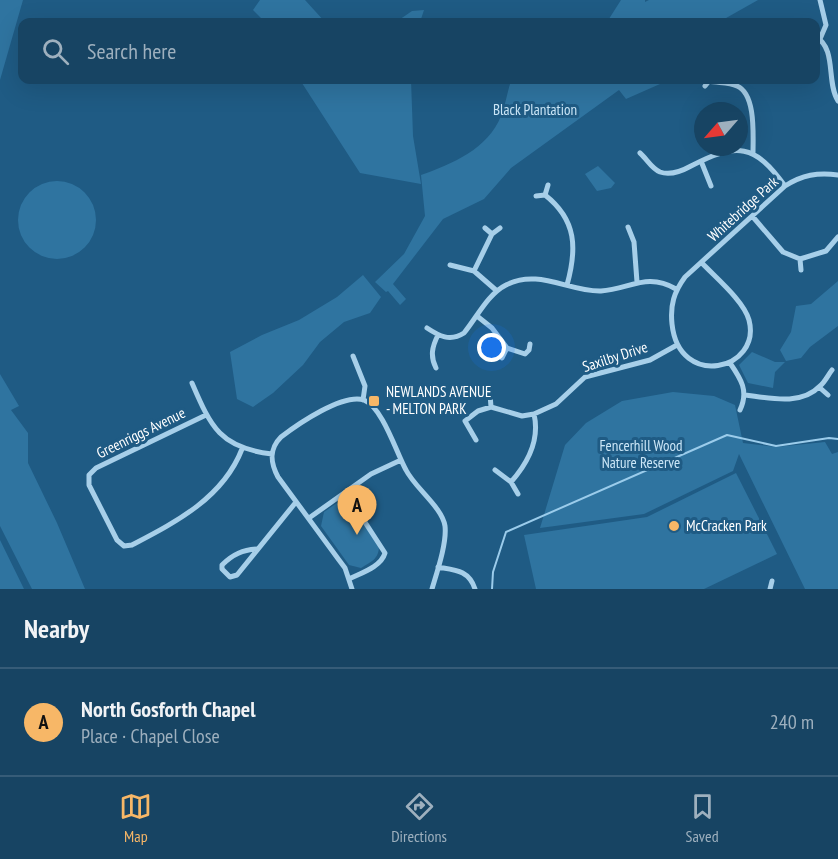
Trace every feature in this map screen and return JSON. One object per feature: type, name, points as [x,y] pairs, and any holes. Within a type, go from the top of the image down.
[{"type":"street","points":[[820,0],[826,25],[820,35]]},
{"type":"street","points":[[820,41],[828,53],[838,101]]},
{"type":"street","points":[[723,84],[738,86],[748,95],[753,153]]},
{"type":"street","points":[[643,154],[652,166],[661,172],[673,173],[724,152],[753,153],[764,160],[785,186]]},
{"type":"street","points":[[701,161],[711,186]]},
{"type":"street","name":"Whitebridge Park","points":[[702,263],[785,186],[804,176],[822,173],[838,175]]},
{"type":"street","points":[[545,195],[548,185]]},
{"type":"street","points":[[536,196],[545,195],[555,203],[565,216],[571,230],[574,256],[567,285]]},
{"type":"street","points":[[753,217],[783,252],[800,259],[826,251],[838,237]]},
{"type":"street","points":[[628,227],[634,242],[638,282]]},
{"type":"street","points":[[485,228],[492,234]]},
{"type":"street","points":[[474,271],[492,234],[500,228]]},
{"type":"street","points":[[800,259],[801,270]]},
{"type":"street","points":[[702,263],[742,306],[749,320],[749,337],[742,352],[730,363],[715,366],[700,364],[685,357],[677,345],[671,313],[676,289],[685,277],[702,263]]},
{"type":"street","points":[[450,265],[474,271],[497,291]]},
{"type":"street","points":[[427,328],[438,335],[458,337],[497,291],[508,284],[532,279],[599,291],[613,290],[638,282],[660,281],[676,289]]},
{"type":"street","points":[[477,316],[492,328],[507,348],[525,354],[530,344]]},
{"type":"street","points":[[436,368],[432,355],[438,335]]},
{"type":"street","name":"Saxilby Drive","points":[[534,414],[556,404],[585,377],[650,360],[677,345]]},
{"type":"street","points":[[502,358],[507,348]]},
{"type":"street","points":[[353,356],[365,386],[363,400]]},
{"type":"street","points":[[730,363],[744,386],[745,395],[740,410]]},
{"type":"street","points":[[745,395],[779,399],[805,396],[819,387],[832,370]]},
{"type":"street","points":[[192,383],[206,415],[214,428],[226,439],[242,449],[272,454]]},
{"type":"street","points":[[819,387],[828,395]]},
{"type":"street","points":[[490,394],[491,407]]},
{"type":"street","points":[[352,589],[339,560],[278,477],[271,461],[276,442],[292,429],[345,401],[354,399],[363,400],[376,410],[415,485],[438,511],[444,523],[445,532],[432,589]]},
{"type":"street","points":[[476,440],[465,422],[478,411],[491,407],[522,416],[534,414],[536,429],[528,459],[511,482]]},
{"type":"street","name":"Greenriggs Avenue","points":[[206,415],[96,468],[89,475],[89,485],[117,540],[124,546],[132,545],[191,512],[213,493],[234,466],[242,449]]},
{"type":"street","points":[[309,518],[371,474],[400,460]]},
{"type":"street","points":[[495,470],[511,482],[518,494]]},
{"type":"street","points":[[346,493],[385,553],[377,565],[349,579]]},
{"type":"street","points":[[257,549],[243,550],[226,562],[222,565],[224,573],[230,577],[237,575],[296,502]]},
{"type":"street","points":[[438,567],[466,573],[471,578],[475,589]]},
{"type":"street","points":[[770,589],[772,581]]},
{"type":"green space","points":[[0,0],[23,0],[0,80]]},
{"type":"green space","points":[[260,0],[305,0],[321,18],[261,18],[253,10]]},
{"type":"green space","points":[[621,0],[645,0],[645,2],[649,0],[758,0],[726,18],[610,18]]},
{"type":"green space","points":[[424,10],[421,18],[402,18],[412,11]]},
{"type":"green space","points":[[303,84],[411,84],[413,136],[421,184],[360,173]]},
{"type":"green space","name":"Black Plantation","points":[[510,84],[660,84],[626,99],[619,90],[511,168],[484,199],[443,219],[393,284],[406,299],[400,305],[388,291],[386,292],[375,282],[404,254],[425,216],[421,175],[457,160],[478,146],[495,128],[504,108]]},
{"type":"green space","points":[[598,166],[615,183],[611,188],[597,191],[585,174]]},
{"type":"green space","points":[[57,181],[72,184],[84,193],[93,205],[96,220],[93,235],[84,247],[72,256],[57,259],[42,256],[30,247],[21,235],[18,220],[21,205],[30,193],[42,184]]},
{"type":"green space","points":[[363,275],[381,297],[370,313],[344,322],[320,342],[303,365],[273,393],[253,407],[237,399],[230,352],[262,335],[299,320],[337,297]]},
{"type":"green space","points":[[838,281],[838,326],[810,347],[801,358],[786,361],[780,350],[791,332],[796,306],[811,304]]},
{"type":"green space","points":[[752,352],[775,362],[785,362],[775,372],[773,388],[748,383],[739,365]]},
{"type":"green space","points":[[0,374],[19,406],[11,410],[28,433],[28,463],[85,589],[32,589],[0,526]]},
{"type":"green space","name":"Fencerhill Wood Nature Reserve","points":[[673,392],[714,396],[735,405],[743,443],[776,447],[825,442],[832,454],[838,452],[838,589],[805,589],[739,454],[733,471],[644,514],[540,528],[565,445],[586,423],[622,401]]},
{"type":"green space","name":"McCracken Park","points":[[736,473],[777,554],[704,589],[536,589],[524,535],[647,517]]},
{"type":"green space","points":[[344,498],[350,503],[379,546],[376,557],[361,568],[349,565],[321,526],[324,512]]},
{"type":"green space","points":[[0,540],[24,589],[0,589]]},
{"type":"waterway","points":[[492,589],[493,572],[506,532],[727,435],[776,446],[829,438],[838,439]]},
{"type":"place","name":"NEWLANDS AVENUE - MELTON PARK","points":[[374,401]]},
{"type":"place","name":"McCracken Park","points":[[674,526]]},
{"type":"place","name":"North Gosforth Chapel","points":[[357,535]]}]
